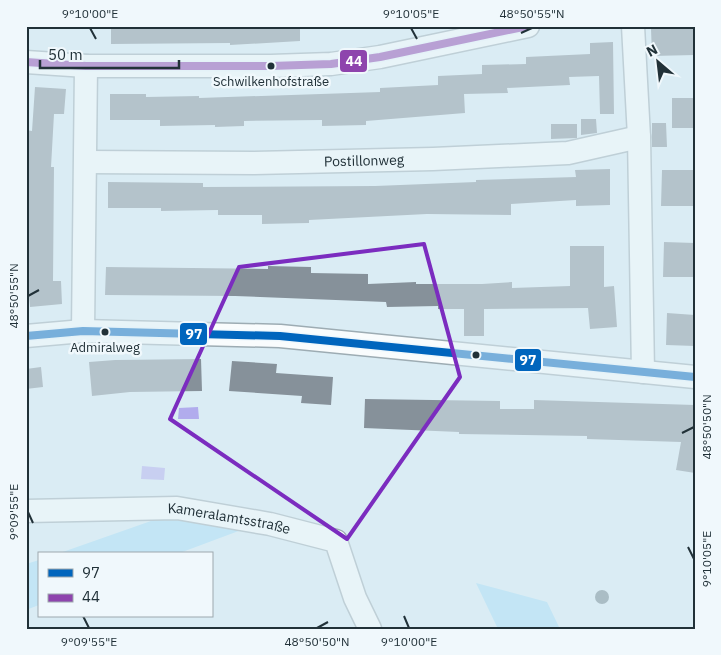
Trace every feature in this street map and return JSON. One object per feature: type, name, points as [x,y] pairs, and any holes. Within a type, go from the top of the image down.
[{"type":"street","points":[[26,62],[86,66],[271,66],[332,64],[380,57],[528,26]]},
{"type":"street","points":[[633,26],[639,137],[643,372]]},
{"type":"street","points":[[83,331],[86,66]]},
{"type":"street","name":"Postillonweg","points":[[86,162],[254,163],[433,159],[568,153],[639,137]]},
{"type":"street","points":[[26,336],[83,331],[280,336],[695,377]]},
{"type":"street","name":"Kameralamtsstraße","points":[[26,511],[176,508],[270,524],[336,541],[355,598],[370,629]]},
{"type":"highlighted area","points":[[424,244],[460,377],[347,539],[170,419],[239,267]]},
{"type":"shaded area","points":[[198,407],[199,419],[178,419],[179,408]]},
{"type":"shaded area","points":[[142,466],[165,468],[164,480],[141,479]]},
{"type":"shaded area","points":[[168,515],[244,529],[182,552],[63,552]]},
{"type":"shaded area","points":[[38,560],[38,605],[26,610],[26,564]]},
{"type":"shaded area","points":[[476,583],[547,602],[560,629],[498,629]]},
{"type":"building","points":[[111,26],[300,26],[300,41],[230,45],[230,43],[111,44]]},
{"type":"building","points":[[695,27],[695,55],[652,56],[651,29]]},
{"type":"building","points":[[613,42],[614,114],[600,114],[599,76],[569,77],[570,85],[507,88],[508,93],[464,94],[465,113],[366,121],[366,125],[322,126],[322,120],[244,121],[244,126],[160,126],[160,120],[110,120],[110,94],[146,94],[146,97],[199,96],[199,98],[380,92],[380,88],[438,85],[438,76],[482,74],[482,65],[526,64],[526,57],[590,54],[590,43]]},
{"type":"building","points":[[35,87],[66,89],[64,114],[54,114],[51,167],[54,167],[53,281],[61,281],[62,304],[30,307],[26,262],[26,130],[32,131]]},
{"type":"building","points":[[672,98],[695,98],[695,128],[672,128]]},
{"type":"building","points":[[581,119],[596,119],[597,133],[581,135]]},
{"type":"building","points":[[652,123],[666,123],[667,147],[652,147]]},
{"type":"building","points":[[551,124],[577,124],[577,138],[551,139]]},
{"type":"building","points":[[610,169],[610,205],[576,206],[576,200],[511,204],[511,215],[427,214],[309,220],[309,223],[262,224],[262,215],[218,215],[218,210],[161,211],[161,208],[108,208],[108,182],[203,183],[203,187],[375,186],[576,177],[575,170]]},
{"type":"building","points":[[662,170],[695,170],[695,206],[661,206]]},
{"type":"building","points":[[664,242],[695,243],[695,277],[663,277]]},
{"type":"building","points":[[570,246],[604,246],[604,287],[614,286],[617,327],[590,329],[588,308],[484,309],[484,336],[464,336],[464,309],[438,309],[438,306],[387,307],[386,302],[235,296],[105,295],[106,267],[268,269],[268,266],[311,267],[311,273],[368,274],[368,284],[416,282],[416,284],[482,284],[512,282],[512,288],[570,286]]},
{"type":"building","points":[[667,313],[695,315],[695,346],[666,345]]},
{"type":"building","points":[[201,359],[202,391],[130,392],[92,396],[89,362]]},
{"type":"building","points":[[232,361],[277,364],[276,373],[333,377],[331,405],[301,403],[302,396],[229,391]]},
{"type":"building","points":[[41,367],[43,387],[26,389],[26,369]]},
{"type":"building","points":[[365,399],[500,401],[500,409],[534,409],[534,400],[695,405],[695,473],[676,470],[681,442],[587,439],[587,436],[459,434],[459,432],[364,428]]},
{"type":"transit line","name":"44","points":[[26,62],[86,66],[271,66],[331,64],[380,57],[528,26]]},
{"type":"transit line","name":"97","points":[[26,336],[83,331],[280,336],[695,377]]},
{"type":"place","name":"Schwilkenhofstraße","points":[[271,66]]},
{"type":"place","name":"Admiralweg","points":[[105,332]]}]
